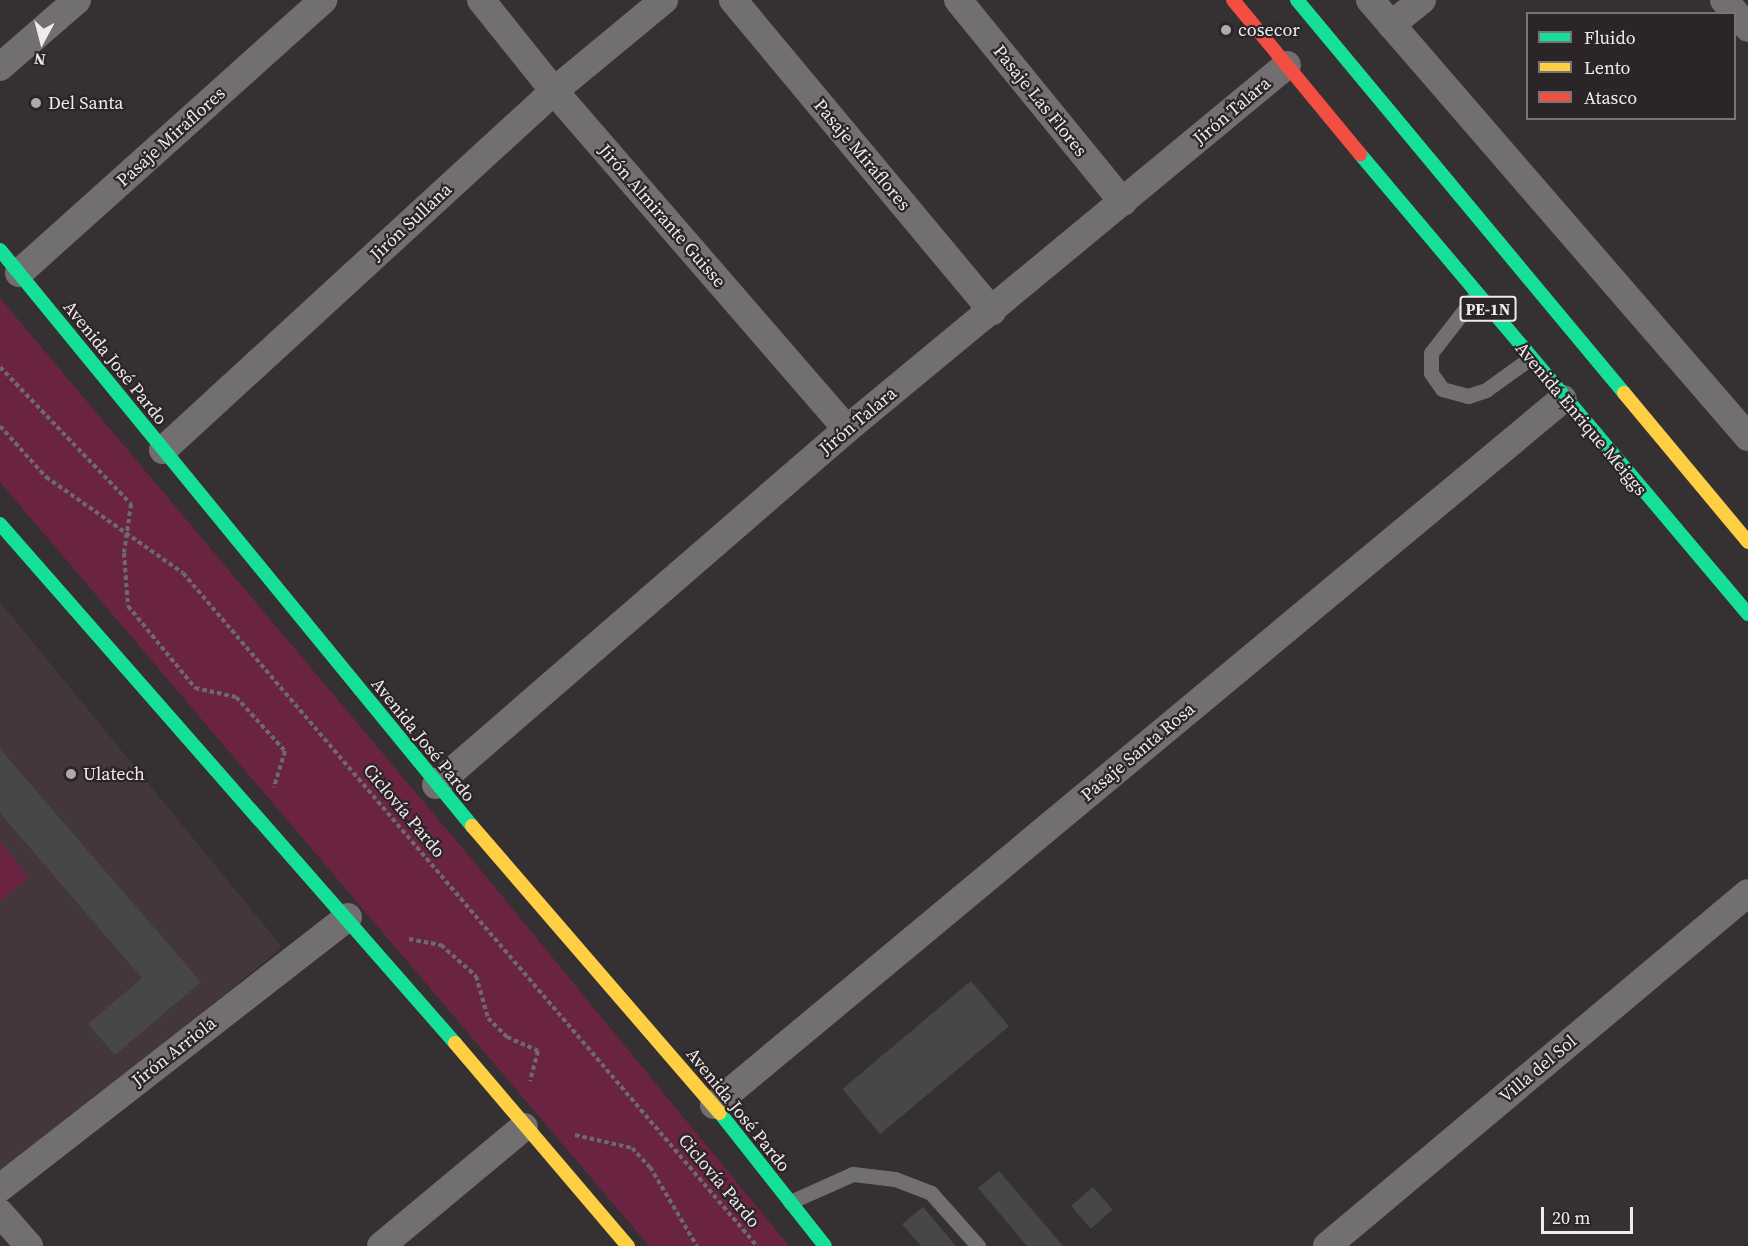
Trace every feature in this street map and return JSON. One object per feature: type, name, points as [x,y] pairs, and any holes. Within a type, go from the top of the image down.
[{"type":"main road","name":"Avenida Enrique Meiggs","points":[[1233,0],[1529,359],[1748,614]]},
{"type":"main road","name":"PE-1N","points":[[1297,0],[1748,542]]},
{"type":"main road","name":"Avenida José Pardo","points":[[0,250],[436,785],[714,1105],[825,1246]]},
{"type":"main road","points":[[0,524],[348,917],[524,1127],[628,1246]]},
{"type":"street","points":[[0,67],[76,0]]},
{"type":"street","name":"Pasaje Miraflores","points":[[19,273],[323,0]]},
{"type":"street","name":"Jirón Almirante Guisse","points":[[480,0],[554,91],[847,429]]},
{"type":"street","name":"Jirón Sullana","points":[[163,450],[554,91],[664,0]]},
{"type":"street","name":"Pasaje Miraflores","points":[[733,0],[992,310]]},
{"type":"street","name":"Pasaje Las Flores","points":[[958,0],[1123,201]]},
{"type":"street","points":[[1370,0],[1748,437]]},
{"type":"street","points":[[1391,24],[1422,0]]},
{"type":"street","points":[[1724,0],[1734,12]]},
{"type":"street","points":[[1736,14],[1748,28]]},
{"type":"street","name":"Jirón Talara","points":[[436,785],[847,429],[1287,65]]},
{"type":"street","name":"Pasaje Santa Rosa","points":[[714,1105],[1563,399]]},
{"type":"street","name":"Villa del Sol","points":[[1327,1246],[1748,893]]},
{"type":"street","name":"Jirón Arriola","points":[[0,1188],[348,917]]},
{"type":"street","points":[[381,1246],[524,1127]]},
{"type":"street","points":[[0,1213],[29,1246]]},
{"type":"lane","points":[[1476,295],[1431,353],[1431,373],[1442,389],[1454,395],[1477,393],[1529,359]]},
{"type":"lane","points":[[790,1202],[853,1174],[895,1179],[931,1193],[978,1246]]},
{"type":"path","points":[[0,367],[130,504],[127,532],[128,606],[195,688],[236,697],[285,751],[274,788],[281,797]]},
{"type":"path","name":"Ciclovía Pardo","points":[[0,426],[46,477],[183,573],[757,1246]]},
{"type":"path","points":[[400,938],[441,945],[460,959],[476,976],[488,1018],[507,1037],[538,1052],[530,1080],[534,1089]]},
{"type":"path","points":[[564,1129],[632,1148],[650,1167],[697,1246]]},
{"type":"shaded area","points":[[0,298],[475,863],[789,1246],[649,1246],[0,482]]},
{"type":"shaded area","name":"Ulatech","points":[[0,602],[282,947],[0,1181]]},
{"type":"shaded area","points":[[0,842],[29,877],[0,901]]},
{"type":"building","points":[[0,749],[201,982],[115,1055],[88,1024],[142,978],[0,813]]},
{"type":"building","points":[[971,981],[1009,1026],[880,1134],[842,1089]]},
{"type":"building","points":[[999,1171],[1063,1246],[1027,1246],[978,1188]]},
{"type":"building","points":[[1093,1187],[1113,1210],[1091,1229],[1071,1206]]},
{"type":"building","points":[[923,1207],[956,1246],[921,1246],[902,1224]]},
{"type":"traffic: fast","points":[[1297,0],[1624,393]]},
{"type":"traffic: fast","points":[[1360,154],[1748,614]]},
{"type":"traffic: fast","points":[[0,250],[472,826]]},
{"type":"traffic: fast","points":[[0,524],[455,1043]]},
{"type":"traffic: fast","points":[[720,1113],[825,1246]]},
{"type":"traffic: slow","points":[[1624,393],[1748,542]]},
{"type":"traffic: slow","points":[[472,826],[720,1113]]},
{"type":"traffic: slow","points":[[455,1043],[628,1246]]},
{"type":"traffic: jam","points":[[1233,0],[1360,154]]},
{"type":"place","name":"cosecor","points":[[1226,30]]},
{"type":"place","name":"Del Santa","points":[[36,103]]},
{"type":"place","name":"Ulatech","points":[[71,774]]}]
